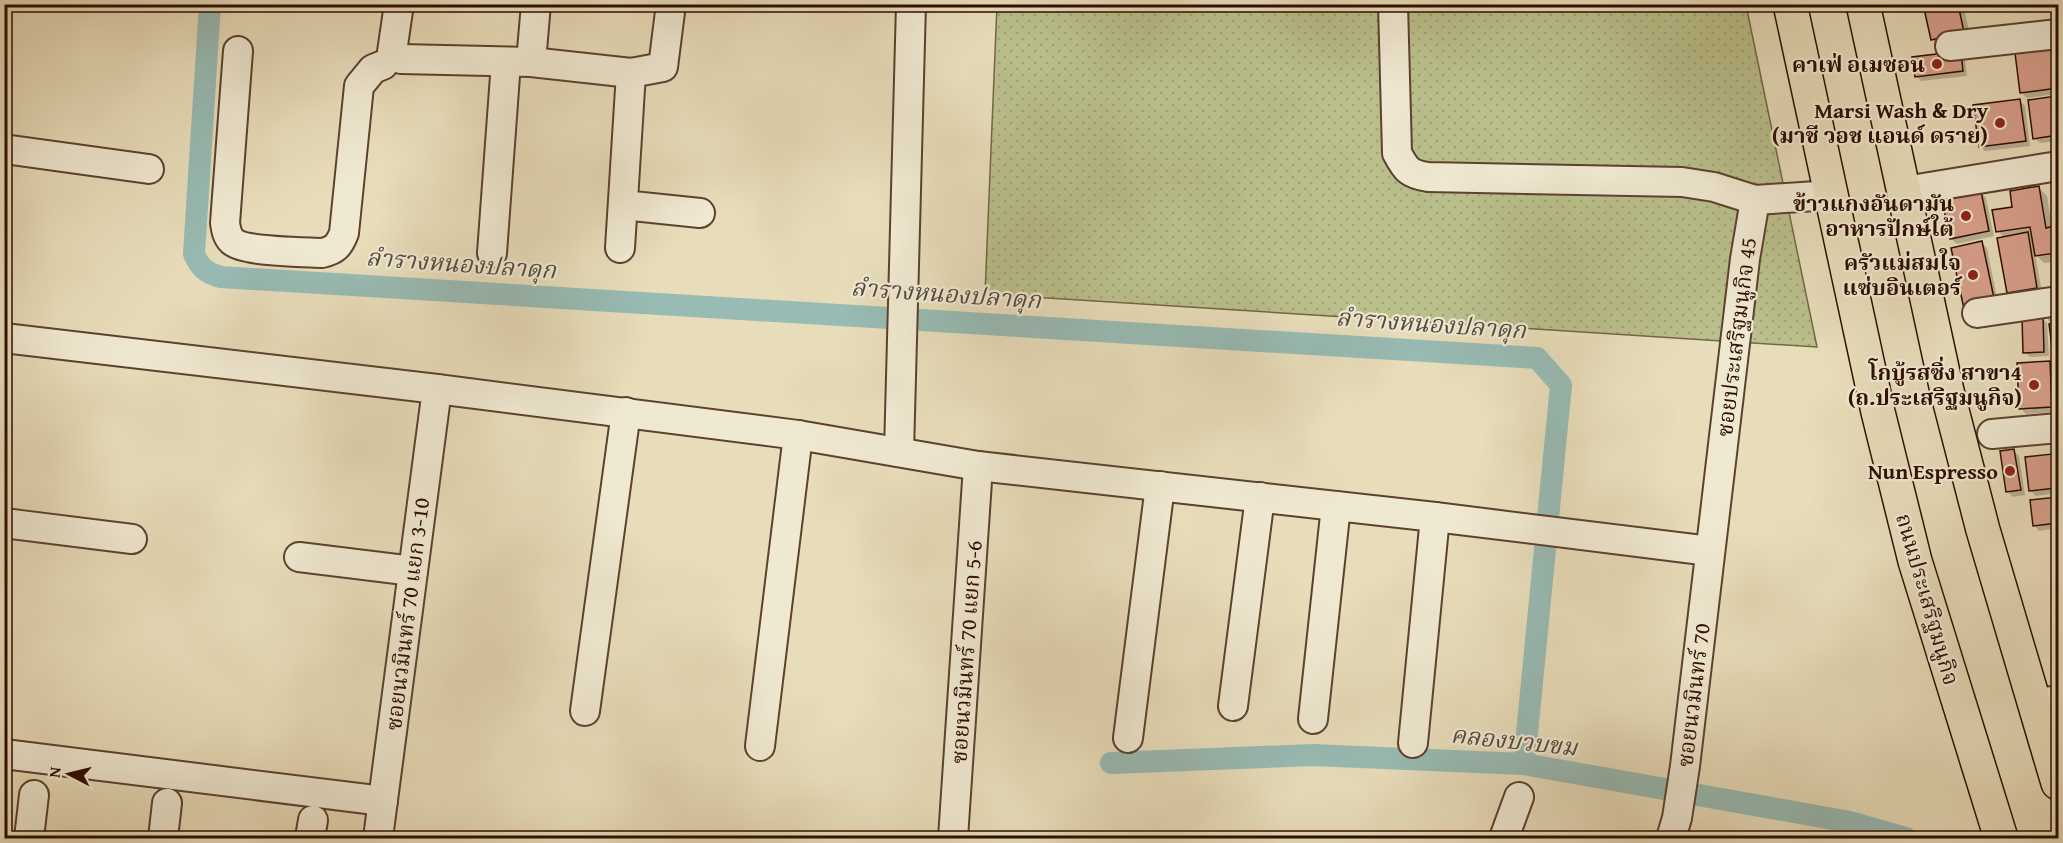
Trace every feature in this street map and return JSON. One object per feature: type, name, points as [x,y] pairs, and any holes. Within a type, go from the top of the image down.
[{"type":"main road","name":"ถนนประเสริฐมนูกิจ","points":[[1790,4],[1878,412],[1915,561],[1998,831]]},
{"type":"main road","points":[[1863,4],[1947,392],[1983,530],[2046,701],[2058,783]]},
{"type":"street","points":[[392,59],[399,4]]},
{"type":"street","points":[[492,253],[519,62],[536,4]]},
{"type":"street","points":[[238,51],[225,223],[227,233],[231,241],[244,248],[322,253],[333,250],[340,244],[344,233],[359,86],[373,69],[392,59],[519,62],[631,73],[663,67],[671,4]]},
{"type":"street","points":[[899,452],[911,4]]},
{"type":"street","points":[[1393,4],[1397,153],[1404,167],[1414,175],[1683,182],[1755,200],[1832,195]]},
{"type":"street","points":[[1950,46],[2058,34]]},
{"type":"street","points":[[620,248],[631,73]]},
{"type":"street","points":[[4,149],[149,169]]},
{"type":"street","points":[[1905,191],[2058,166]]},
{"type":"street","name":"ซอยประเสริฐมนูกิจ 45","points":[[1710,551],[1745,259],[1755,200]]},
{"type":"street","points":[[623,205],[700,213]]},
{"type":"street","points":[[1977,313],[2058,301]]},
{"type":"street","points":[[4,339],[626,412],[798,435],[978,466],[1435,517],[1710,551]]},
{"type":"street","name":"ซอยนวมินทร์ 70 แยก 3-10","points":[[378,838],[436,389]]},
{"type":"street","points":[[585,711],[626,412]]},
{"type":"street","points":[[1992,434],[2058,428]]},
{"type":"street","points":[[760,746],[798,435]]},
{"type":"street","name":"ซอยนวมินทร์ 70 แยก 5-6","points":[[953,838],[978,466]]},
{"type":"street","points":[[1128,738],[1160,486]]},
{"type":"street","points":[[1233,706],[1260,497]]},
{"type":"street","points":[[1314,719],[1336,506]]},
{"type":"street","points":[[1413,742],[1435,517]]},
{"type":"street","points":[[4,523],[132,539]]},
{"type":"street","name":"ซอยนวมินทร์ 70","points":[[1674,828],[1685,766],[1710,551]]},
{"type":"street","points":[[299,557],[413,571]]},
{"type":"street","points":[[4,754],[383,801]]},
{"type":"street","points":[[29,838],[34,795]]},
{"type":"street","points":[[1504,838],[1519,797]]},
{"type":"street","points":[[163,838],[167,803]]},
{"type":"green space","points":[[997,5],[1746,5],[1817,347],[985,294]]},
{"type":"building","points":[[1923,4],[1958,4],[1964,32],[1931,40]]},
{"type":"building","points":[[2055,40],[2058,88],[2020,93],[2014,45]]},
{"type":"building","name":"คาเฟ่ อเมซอน","points":[[1961,51],[1963,71],[1915,77],[1912,57]]},
{"type":"building","points":[[2056,96],[2058,135],[2033,139],[2028,100]]},
{"type":"building","name":"Marsi Wash & Dry (มาชี วอช แอนด์ ดราย)","points":[[2020,99],[2026,141],[1979,147],[1973,105]]},
{"type":"building","points":[[2039,186],[2046,228],[2058,225],[2058,273],[2055,253],[2035,256],[2030,227],[1996,232],[1992,210],[2012,207],[2010,191]]},
{"type":"building","name":"ข้าวแกงอันดามัน อาหารปักษ์ใต้","points":[[1981,191],[1989,231],[1950,239],[1942,200]]},
{"type":"building","points":[[2028,232],[2037,288],[2007,293],[1997,238]]},
{"type":"building","name":"ครัวแม่สมใจ แซ่บอินเตอร์","points":[[1982,241],[1995,303],[1964,309],[1951,248]]},
{"type":"building","points":[[2043,316],[2044,352],[2023,353],[2022,317]]},
{"type":"building","points":[[2058,323],[2058,354],[2053,354],[2049,324]]},
{"type":"building","points":[[2058,359],[2058,418],[2054,360]]},
{"type":"building","name":"โกบู้รสซิ่ง สาขา4 (ถ.ประเสริฐมนูกิจ)","points":[[2050,361],[2052,407],[2019,409],[2017,363]]},
{"type":"building","name":"Nun Espresso","points":[[2014,449],[2021,490],[2006,492],[2000,451]]},
{"type":"building","points":[[2052,454],[2056,488],[2029,491],[2025,457]]},
{"type":"building","points":[[2058,497],[2058,523],[2033,526],[2030,500]]},
{"type":"waterway","name":"ลำรางหนองปลาดุก","points":[[210,4],[194,254],[204,269],[221,277],[1537,358],[1561,385],[1524,764]]},
{"type":"waterway","name":"คลองบวบขม","points":[[1111,763],[1313,755],[1524,764],[1850,822],[1906,838]]},
{"type":"place","name":"คาเฟ่ อเมซอน","points":[[1937,64]]},
{"type":"place","name":"Marsi Wash & Dry (มาชี วอช แอนด์ ดราย)","points":[[2000,123]]},
{"type":"place","name":"ข้าวแกงอันดามัน อาหารปักษ์ใต้","points":[[1966,216]]},
{"type":"place","name":"ครัวแม่สมใจ แซ่บอินเตอร์","points":[[1973,275]]},
{"type":"place","name":"โกบู้รสซิ่ง สาขา4 (ถ.ประเสริฐมนูกิจ)","points":[[2034,385]]},
{"type":"place","name":"Nun Espresso","points":[[2010,471]]}]
